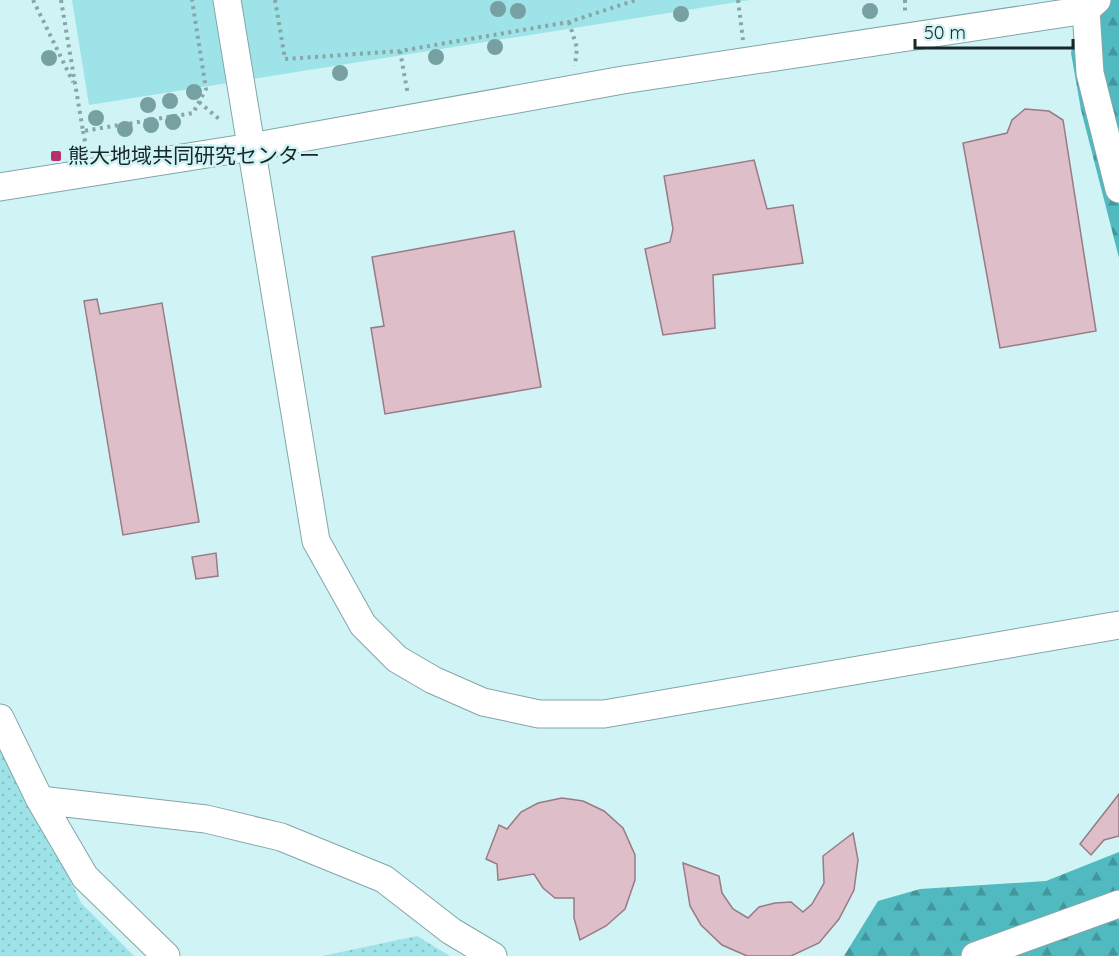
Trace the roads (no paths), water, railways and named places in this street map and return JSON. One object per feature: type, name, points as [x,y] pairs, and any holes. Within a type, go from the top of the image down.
[{"type":"street","points":[[227,0],[316,541],[363,625],[397,659],[433,680],[483,702],[539,714],[604,714],[1119,625]]},
{"type":"street","points":[[0,187],[251,147],[623,80],[1091,5],[1090,73],[1119,189]]},
{"type":"street","points":[[0,718],[40,800],[85,877],[166,956]]},
{"type":"street","points":[[40,800],[206,819],[281,837],[384,879],[452,931],[493,956]]},
{"type":"street","points":[[975,956],[1119,904]]},
{"type":"place","name":"熊大地域共同研究センター","points":[[56,156]]}]
